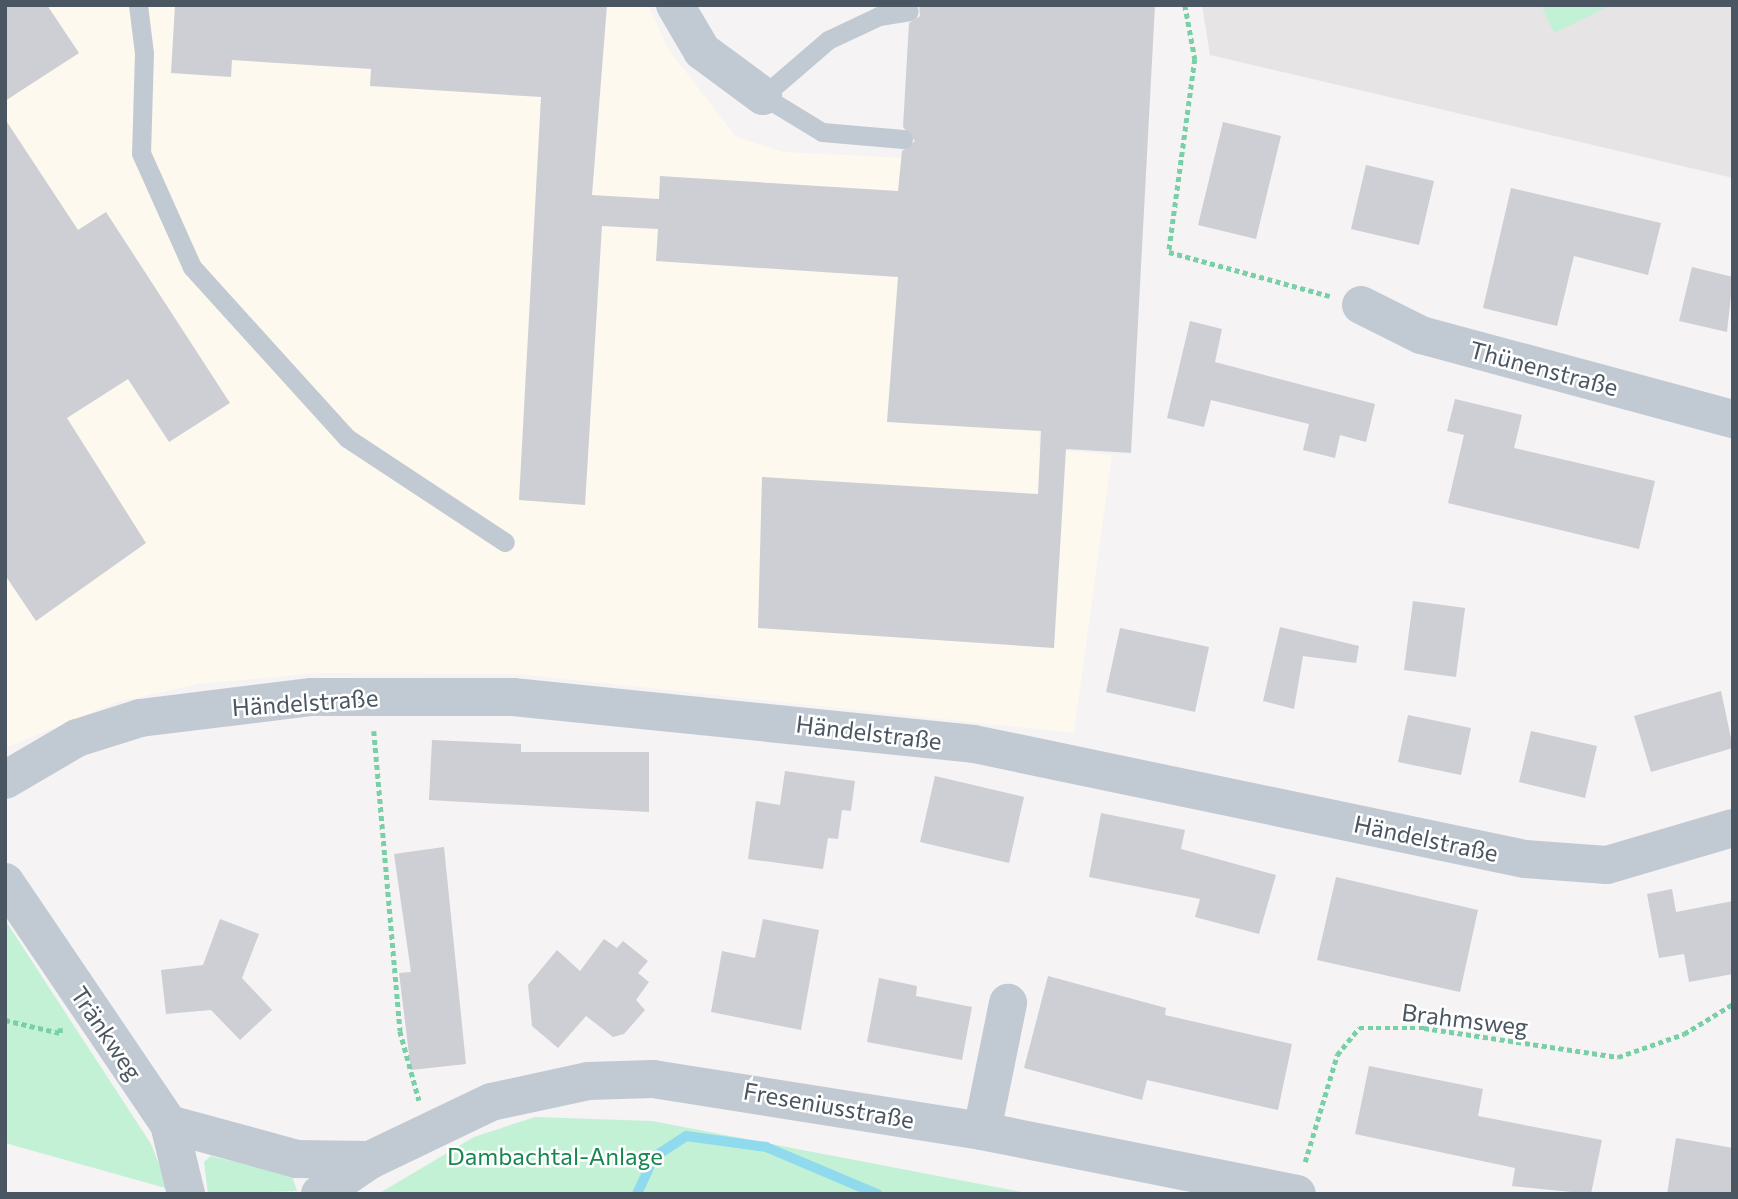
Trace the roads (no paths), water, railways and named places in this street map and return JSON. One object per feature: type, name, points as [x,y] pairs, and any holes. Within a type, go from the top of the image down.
[{"type":"street","points":[[675,5],[702,51],[763,96]]},
{"type":"street","name":"Thünenstraße","points":[[1361,305],[1421,335],[1733,419]]},
{"type":"street","name":"Händelstraße","points":[[5,779],[77,737],[140,718],[372,695],[513,697],[974,744],[1525,859],[1607,865],[1733,828]]},
{"type":"street","name":"Tränkweg","points":[[5,882],[169,1124],[186,1194]]},
{"type":"street","points":[[982,1131],[1008,1003]]},
{"type":"street","name":"Freseniusstraße","points":[[320,1194],[370,1160],[491,1102],[588,1081],[653,1079],[982,1131],[1296,1194]]},
{"type":"street","name":"Freseniusstraße","points":[[169,1124],[297,1159],[370,1160]]},
{"type":"lane","points":[[138,5],[145,53],[141,153],[192,267],[347,438],[505,542]]},
{"type":"lane","points":[[903,139],[822,132],[763,96],[828,40],[879,16],[909,10]]},
{"type":"waterway","points":[[637,1194],[654,1157],[686,1136],[766,1147],[877,1194]]},
{"type":"park label","name":"Dambachtal-Anlage","points":[[555,1156]]}]
